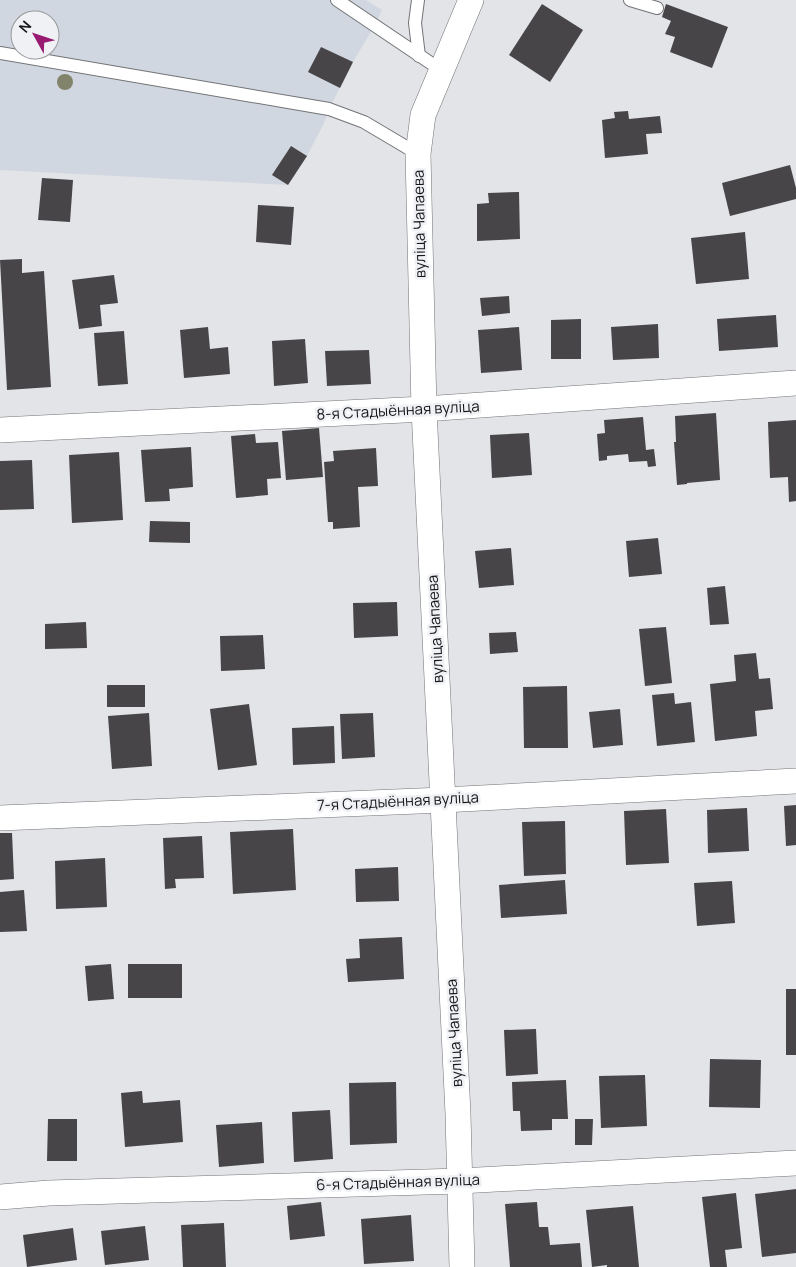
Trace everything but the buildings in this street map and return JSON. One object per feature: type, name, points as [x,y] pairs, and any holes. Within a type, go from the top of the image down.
[{"type":"street","name":"вуліца Чапаева","points":[[462,1267],[458,1114],[424,409],[418,154],[423,115],[471,0]]},
{"type":"street","name":"8-я Стадыённая вуліца","points":[[0,430],[424,409],[796,383]]},
{"type":"street","name":"7-я Стадыённая вуліца","points":[[0,818],[443,800],[796,781]]},
{"type":"street","name":"6-я Стадыённая вуліца","points":[[0,1196],[460,1181],[796,1163]]},
{"type":"lane","points":[[337,0],[441,70]]},
{"type":"lane","points":[[418,0],[415,24],[419,56]]},
{"type":"lane","points":[[630,0],[657,8]]},
{"type":"lane","points":[[0,53],[329,108],[364,122],[418,154]]},
{"type":"shaded area","points":[[0,0],[366,0],[382,10],[353,62],[307,156],[288,185],[0,170]]}]
